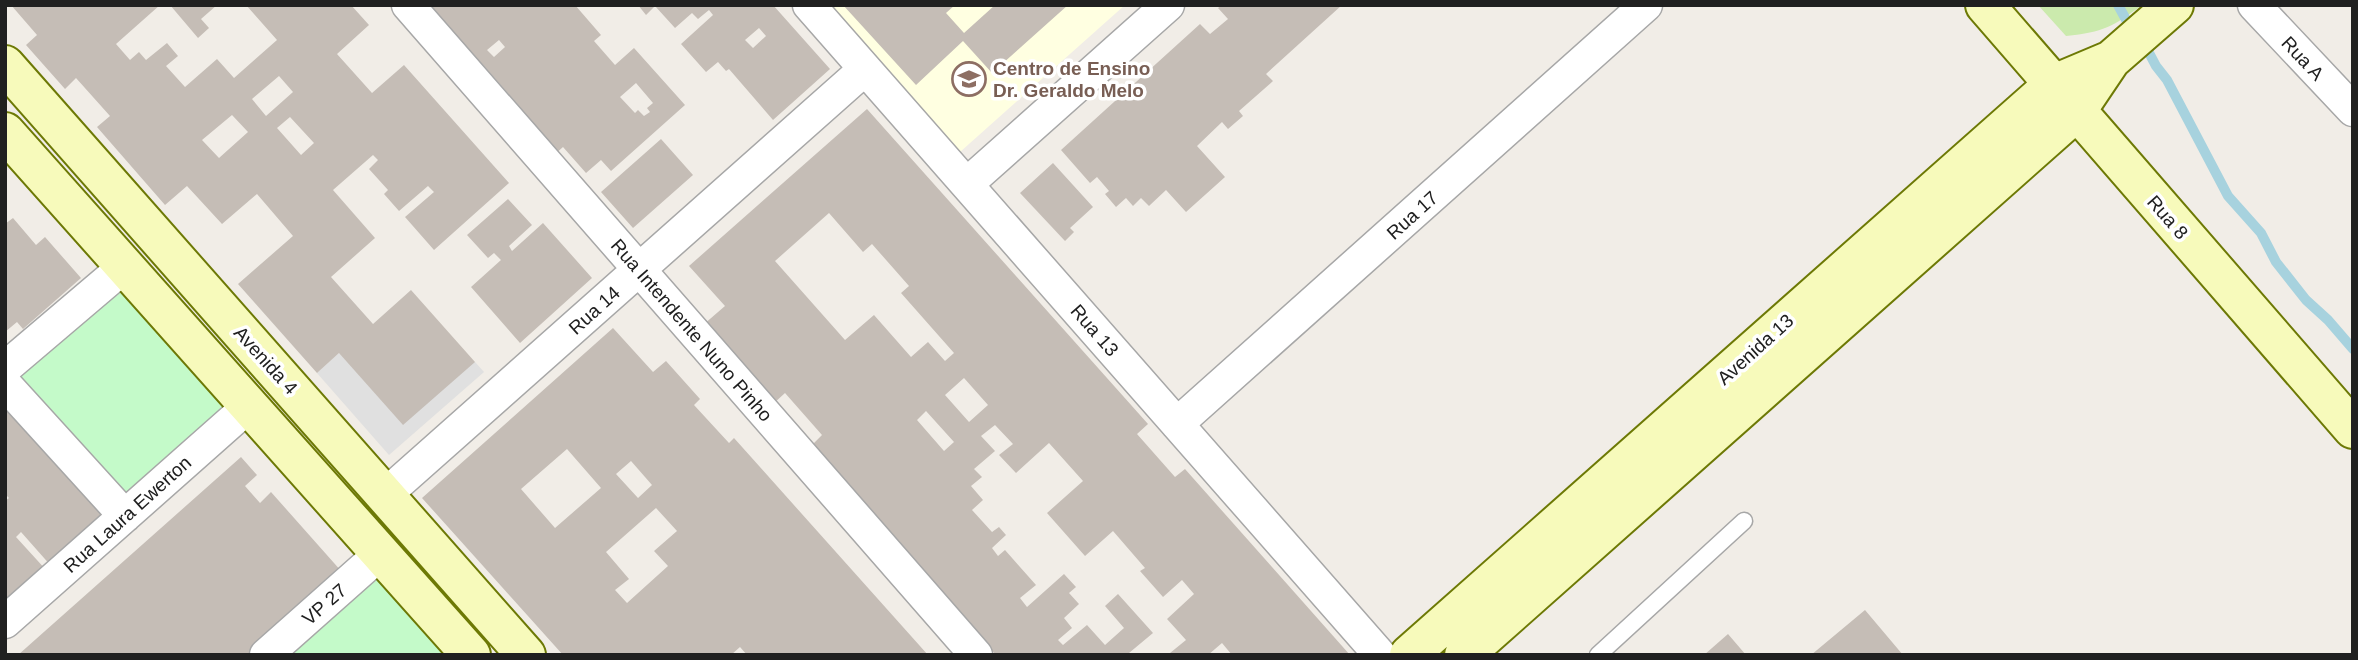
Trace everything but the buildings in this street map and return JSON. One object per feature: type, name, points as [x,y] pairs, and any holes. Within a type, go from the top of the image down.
[{"type":"street","name":"Rua Intendente Nuno Pinho","points":[[408,5],[976,655]]},
{"type":"street","name":"Rua 13","points":[[810,5],[1380,655]]},
{"type":"street","points":[[967,184],[1168,5]]},
{"type":"street","name":"Rua 17","points":[[1177,424],[1646,5]]},
{"type":"street","name":"Rua 8","points":[[1984,5],[2353,429]]},
{"type":"street","name":"Rua A","points":[[2254,5],[2353,110]]},
{"type":"street","name":"Avenida 13","points":[[1409,655],[2170,9]]},
{"type":"street","name":"Avenida 4","points":[[5,65],[526,655]]},
{"type":"street","name":"Rua 14","points":[[385,495],[865,69]]},
{"type":"street","name":"Avenida 13","points":[[1464,655],[2065,98]]},
{"type":"street","points":[[5,132],[471,655]]},
{"type":"street","points":[[48,179],[80,150]]},
{"type":"street","points":[[5,368],[125,266]]},
{"type":"street","points":[[5,384],[125,516]]},
{"type":"street","name":"Rua Laura Ewerton","points":[[5,622],[250,405]]},
{"type":"street","points":[[305,467],[337,440]]},
{"type":"street","name":"VP 27","points":[[266,655],[381,553]]},
{"type":"lane","points":[[1598,655],[1744,521]]},
{"type":"shaded area","name":"Centro de Ensino Dr. Geraldo Melo","points":[[830,5],[1125,5],[960,152]]},
{"type":"shaded area","points":[[339,353],[475,362],[484,372],[389,455],[317,373]]},
{"type":"green space","points":[[2038,5],[2142,5],[2107,27],[2090,33],[2066,36]]},
{"type":"green space","points":[[119,281],[232,408],[123,502],[11,375]]},
{"type":"green space","points":[[381,568],[458,655],[294,655],[291,652]]},
{"type":"waterway","points":[[2118,5],[2135,36],[2167,80],[2228,196],[2261,233],[2276,262],[2306,300],[2353,349]]},
{"type":"place","name":"Centro de Ensino Dr. Geraldo Melo","points":[[969,79]]}]
